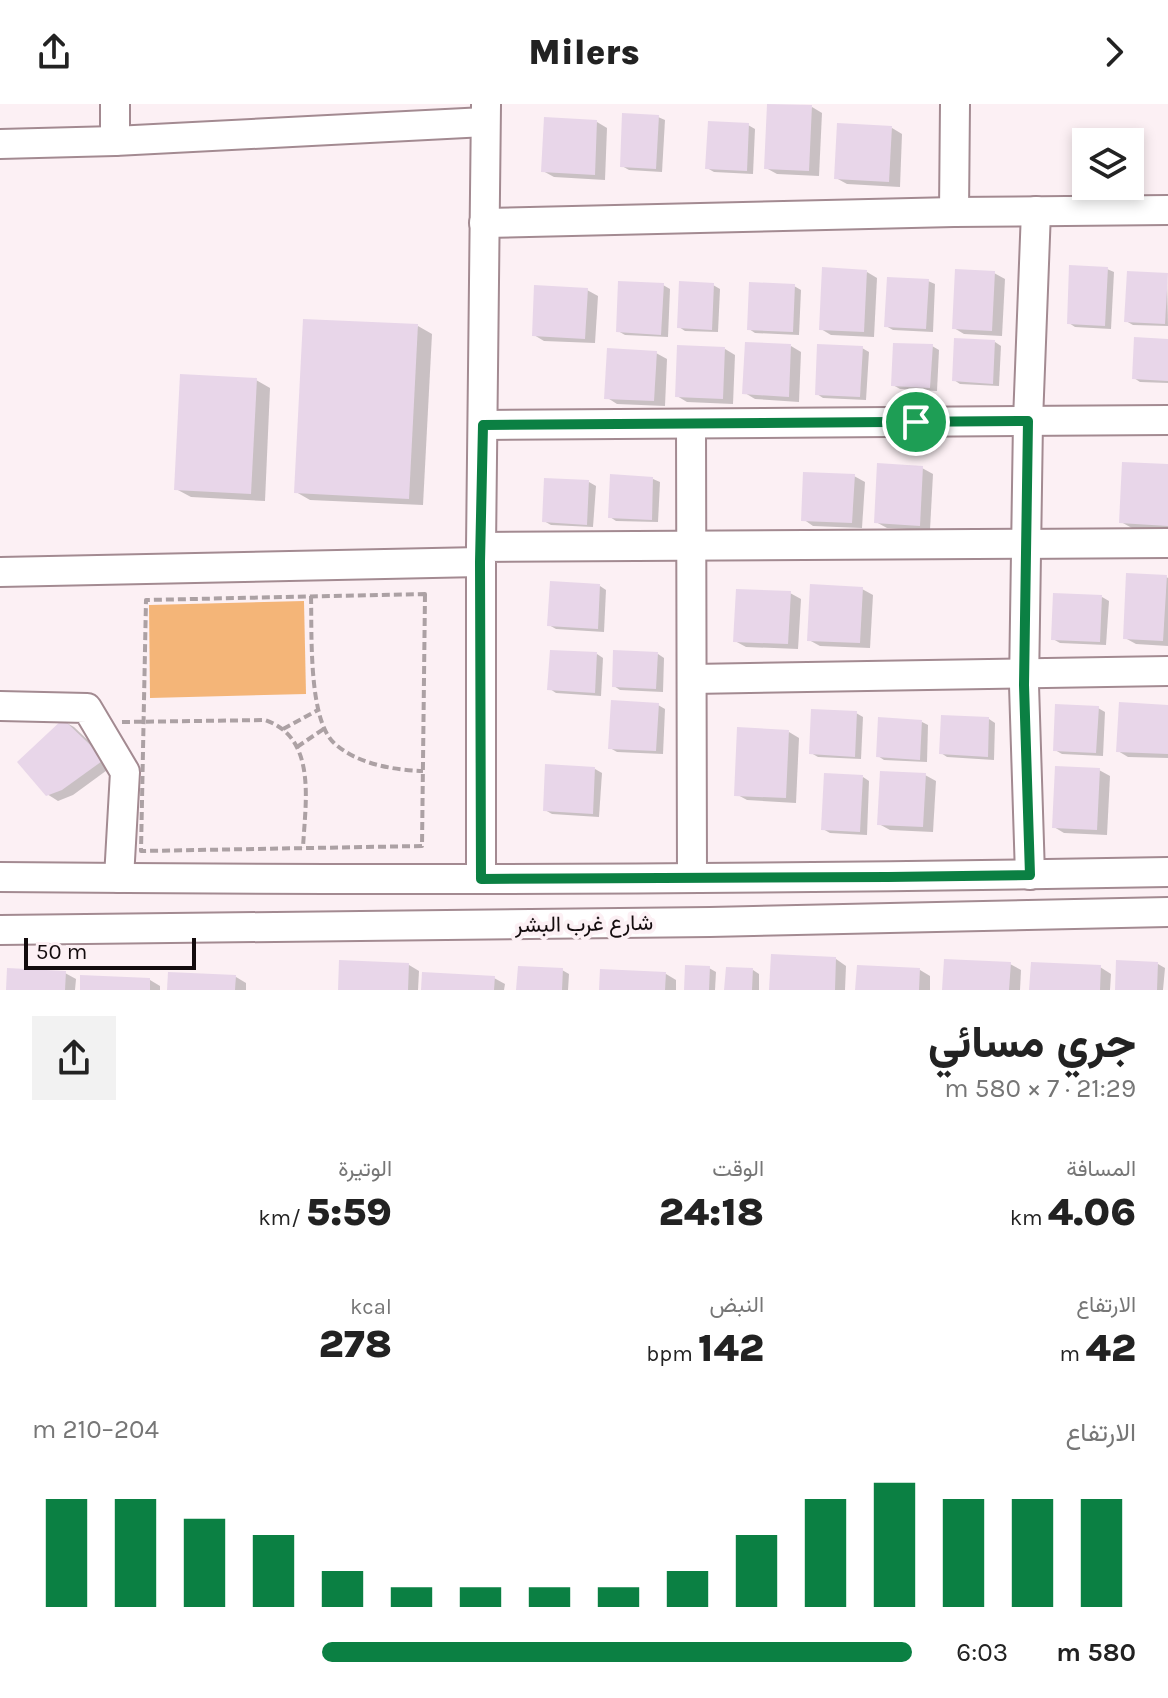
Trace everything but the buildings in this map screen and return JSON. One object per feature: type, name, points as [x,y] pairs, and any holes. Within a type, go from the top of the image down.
[{"type":"street","points":[[115,104],[115,141]]},
{"type":"street","points":[[954,212],[955,104]]},
{"type":"street","points":[[0,144],[115,141],[486,113],[481,879]]},
{"type":"street","points":[[484,223],[1168,210]]},
{"type":"street","points":[[1030,875],[1024,674],[1025,545],[1036,211]]},
{"type":"street","points":[[483,425],[1168,420]]},
{"type":"street","points":[[691,424],[692,878]]},
{"type":"street","points":[[0,572],[692,546],[1168,543]]},
{"type":"street","points":[[692,679],[1168,671]]},
{"type":"street","points":[[0,706],[87,708],[125,772],[119,878]]},
{"type":"street","points":[[0,877],[481,879],[1168,872]]},
{"type":"street","name":"شارع غرب البشر","points":[[0,930],[710,922],[1168,912]]},
{"type":"path","points":[[425,594],[422,846],[141,851],[146,600],[311,596],[425,594]]},
{"type":"path","points":[[311,596],[316,701],[325,728],[335,743],[374,764],[423,771]]},
{"type":"path","points":[[283,729],[318,710]]},
{"type":"path","points":[[96,724],[265,720],[277,724],[297,747],[303,761],[306,788],[303,848]]},
{"type":"path","points":[[297,747],[325,728]]},
{"type":"shaded area","points":[[304,601],[306,694],[150,698],[149,605]]},
{"type":"route","points":[[1028,421],[1024,685],[1030,875],[481,879],[483,425],[916,422],[1028,421]]}]
